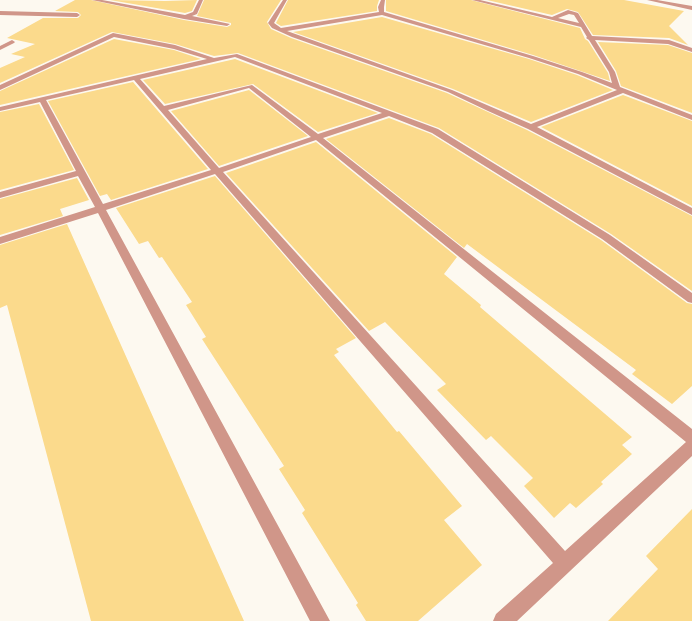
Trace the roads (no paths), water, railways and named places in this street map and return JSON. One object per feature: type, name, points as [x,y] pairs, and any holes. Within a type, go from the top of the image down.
[{"type":"street","points":[[94,0],[227,24]]},
{"type":"street","points":[[184,17],[195,13],[201,0]]},
{"type":"street","points":[[285,0],[271,23],[274,27],[450,91],[531,127],[692,212]]},
{"type":"street","points":[[382,13],[381,7],[383,0]]},
{"type":"street","points":[[474,0],[583,26]]},
{"type":"street","points":[[649,0],[692,8]]},
{"type":"street","points":[[552,19],[568,12],[576,14],[589,38],[612,72],[621,89]]},
{"type":"street","points":[[0,13],[78,15]]},
{"type":"street","points":[[280,30],[382,13],[580,73],[692,118]]},
{"type":"street","points":[[0,88],[113,35],[175,47],[213,60]]},
{"type":"street","points":[[589,38],[669,42],[692,50]]},
{"type":"street","points":[[0,48],[12,42]]},
{"type":"street","points":[[0,109],[235,55],[435,131],[606,238],[692,299]]},
{"type":"street","points":[[136,78],[217,172],[565,564]]},
{"type":"street","points":[[162,109],[250,86],[318,138],[692,438]]},
{"type":"street","points":[[531,127],[621,89]]},
{"type":"street","points":[[42,99],[320,621]]},
{"type":"street","points":[[0,240],[217,172],[387,114]]},
{"type":"street","points":[[0,195],[81,172]]},
{"type":"street","points":[[503,621],[692,446]]}]
